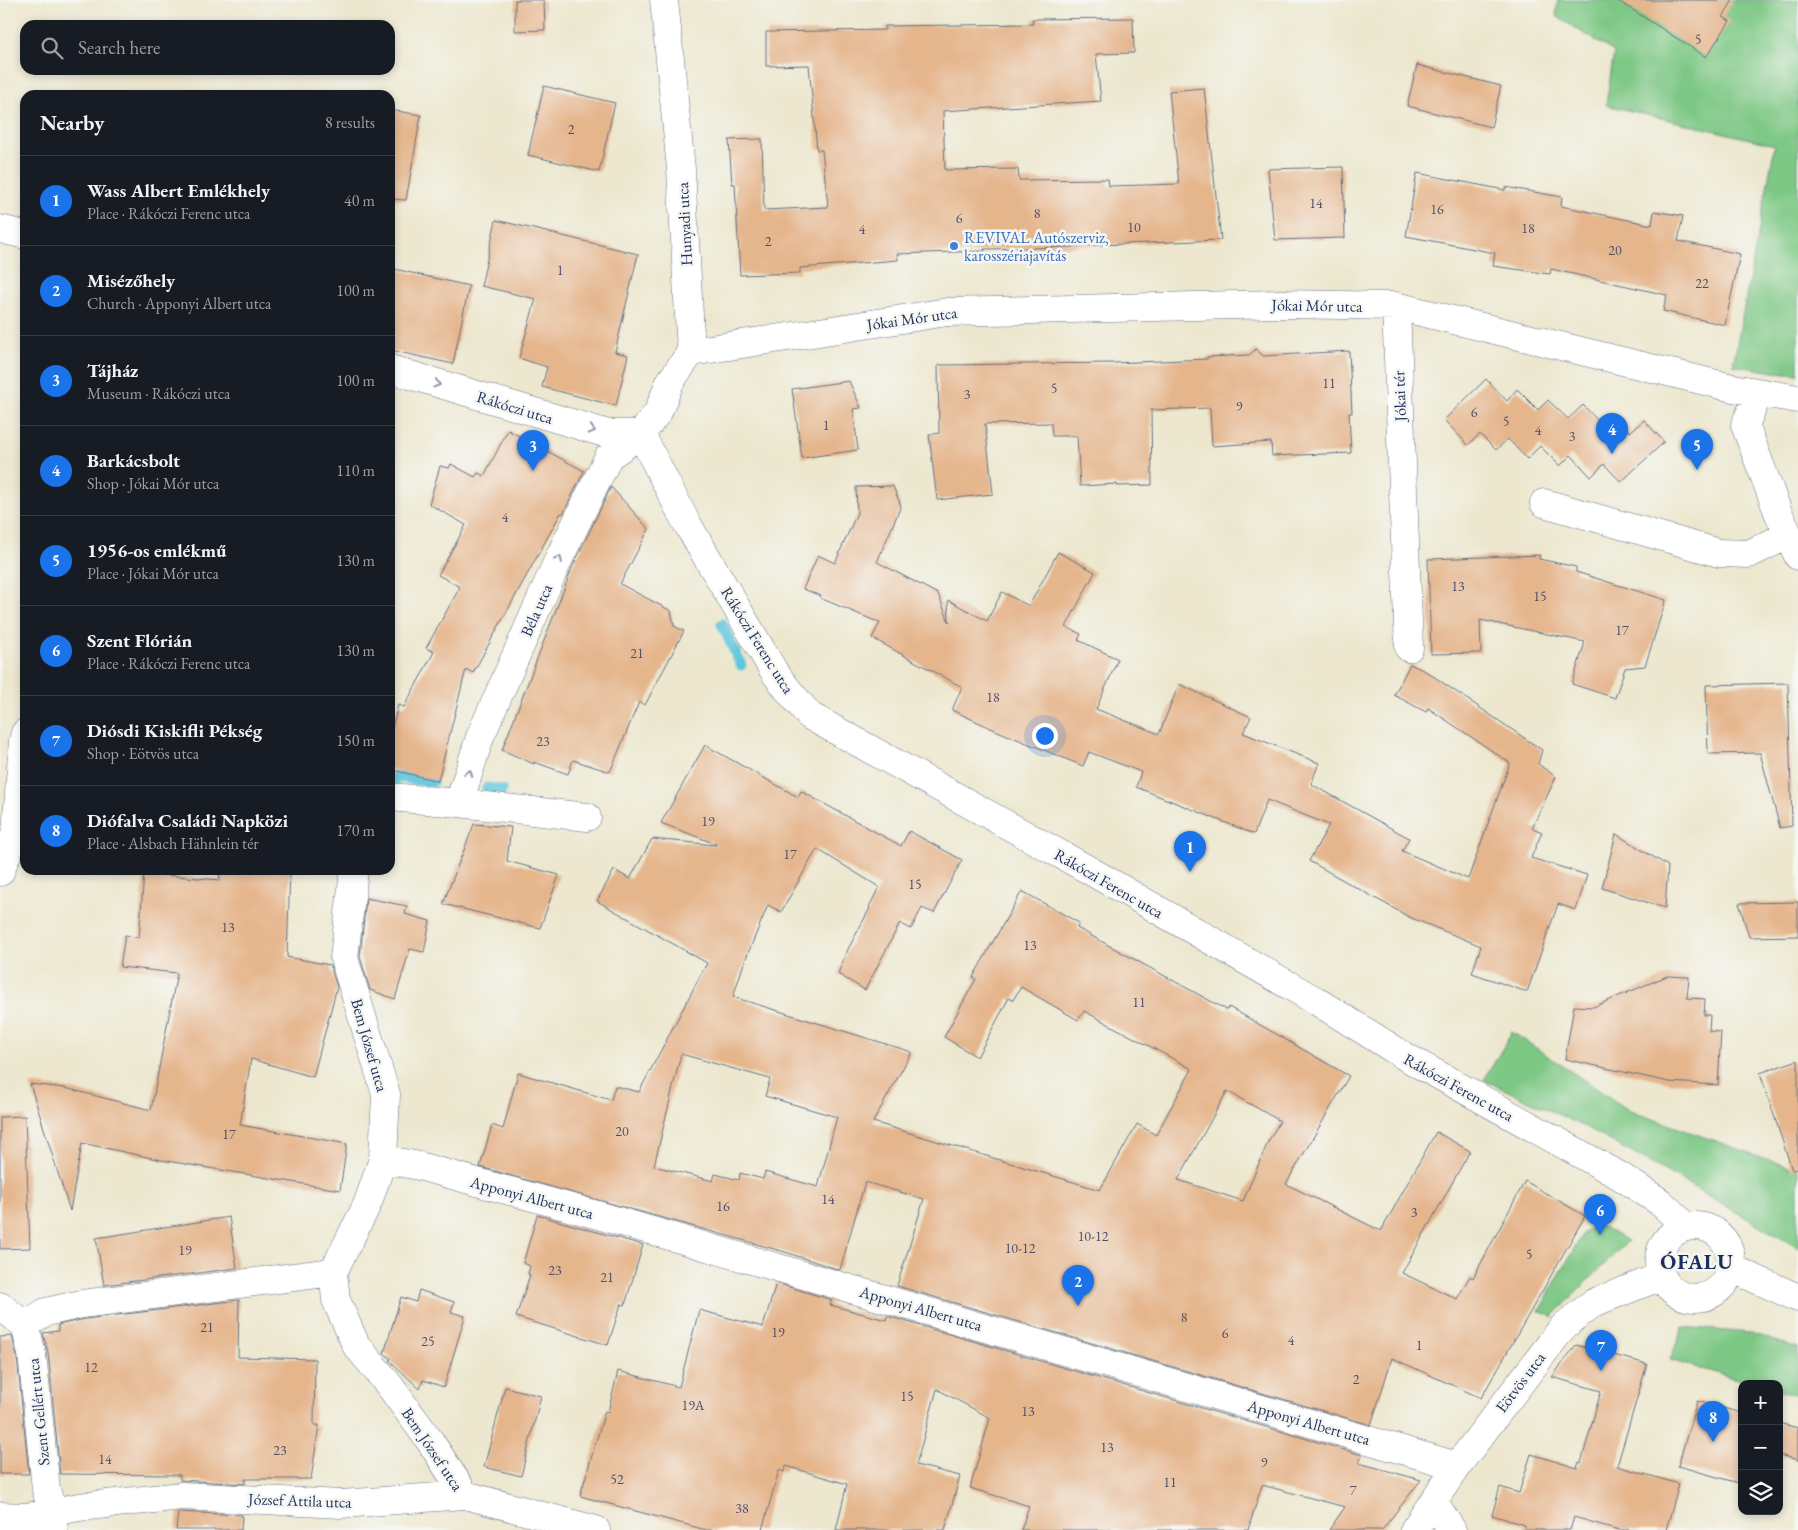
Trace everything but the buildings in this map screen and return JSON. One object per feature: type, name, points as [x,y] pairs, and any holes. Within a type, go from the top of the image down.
[{"type":"street","name":"Hunyadi utca","points":[[664,0],[682,169],[691,352]]},
{"type":"street","points":[[0,229],[20,234]]},
{"type":"street","name":"Jókai Mór utca","points":[[691,352],[947,312],[1282,304],[1396,306],[1759,393],[1798,399]]},
{"type":"street","name":"Jókai tér","points":[[1396,306],[1409,648]]},
{"type":"street","points":[[641,434],[658,412],[670,382],[691,352]]},
{"type":"street","name":"Rákóczi utca","points":[[395,370],[608,434],[641,434]]},
{"type":"street","points":[[1544,503],[1719,553],[1749,554],[1793,545],[1778,512],[1745,425],[1759,393]]},
{"type":"street","name":"Béla utca","points":[[459,803],[480,736],[560,556],[606,462],[609,456],[641,434]]},
{"type":"street","name":"Rákóczi Ferenc utca","points":[[641,434],[686,520],[775,673],[810,716],[1086,869],[1318,1002],[1406,1057],[1620,1176],[1660,1202],[1678,1219],[1683,1228]]},
{"type":"street","points":[[395,797],[587,816]]},
{"type":"street","points":[[0,872],[20,831]]},
{"type":"street","name":"Bem József utca","points":[[353,875],[344,958],[386,1094],[383,1159],[367,1205],[333,1272],[336,1300],[356,1345],[390,1386],[430,1441],[465,1495]]},
{"type":"street","name":"Apponyi Albert utca","points":[[383,1159],[420,1166],[609,1218],[1457,1466]]},
{"type":"street","points":[[1698,1226],[1710,1228],[1720,1235],[1729,1250],[1731,1268],[1727,1280],[1719,1290],[1708,1296],[1696,1299],[1684,1297],[1673,1291],[1665,1283],[1658,1261],[1661,1249],[1675,1231],[1698,1226]]},
{"type":"street","points":[[1731,1268],[1798,1298]]},
{"type":"street","points":[[0,1306],[24,1325],[46,1312],[82,1304],[333,1272]]},
{"type":"street","name":"Eötvös utca","points":[[1414,1530],[1457,1466],[1564,1326],[1593,1303],[1662,1276]]},
{"type":"street","name":"Szent Gellért utca","points":[[24,1325],[32,1354],[46,1489],[53,1521]]},
{"type":"street","name":"József Attila utca","points":[[0,1516],[27,1517],[53,1521],[182,1496],[335,1503],[465,1495],[596,1530]]},
{"type":"street","points":[[1434,1502],[1452,1530]]},
{"type":"green space","points":[[1558,0],[1798,0],[1798,374],[1733,365],[1775,145],[1606,105],[1614,52],[1556,16]]},
{"type":"green space","points":[[1512,1032],[1630,1111],[1798,1170],[1798,1248],[1585,1127],[1484,1080]]},
{"type":"green space","points":[[1598,1224],[1628,1241],[1552,1317],[1539,1311],[1583,1233]]},
{"type":"green space","points":[[1683,1327],[1750,1333],[1798,1348],[1798,1396],[1783,1392],[1783,1380],[1741,1380],[1670,1360]]},
{"type":"waterway","points":[[722,624],[741,665]]},
{"type":"waterway","points":[[395,777],[432,782]]},
{"type":"waterway","points":[[487,788],[502,790]]},
{"type":"place","name":"REVIVAL Autószerviz, karosszériajavítás","points":[[954,246]]},
{"type":"place","name":"Barkácsbolt","points":[[1612,454]]},
{"type":"place","name":"1956-os emlékmű","points":[[1697,470]]},
{"type":"place","name":"Tájház","points":[[533,471]]},
{"type":"place","name":"Wass Albert Emlékhely","points":[[1190,872]]},
{"type":"place","name":"Szent Flórián","points":[[1600,1235]]},
{"type":"place","name":"Misézőhely","points":[[1078,1306]]},
{"type":"place","name":"Diósdi Kiskifli Pékség","points":[[1601,1371]]},
{"type":"place","name":"Diófalva Családi Napközi","points":[[1713,1442]]},
{"type":"district","name":"ÓFALU","points":[[1697,1262]]}]
